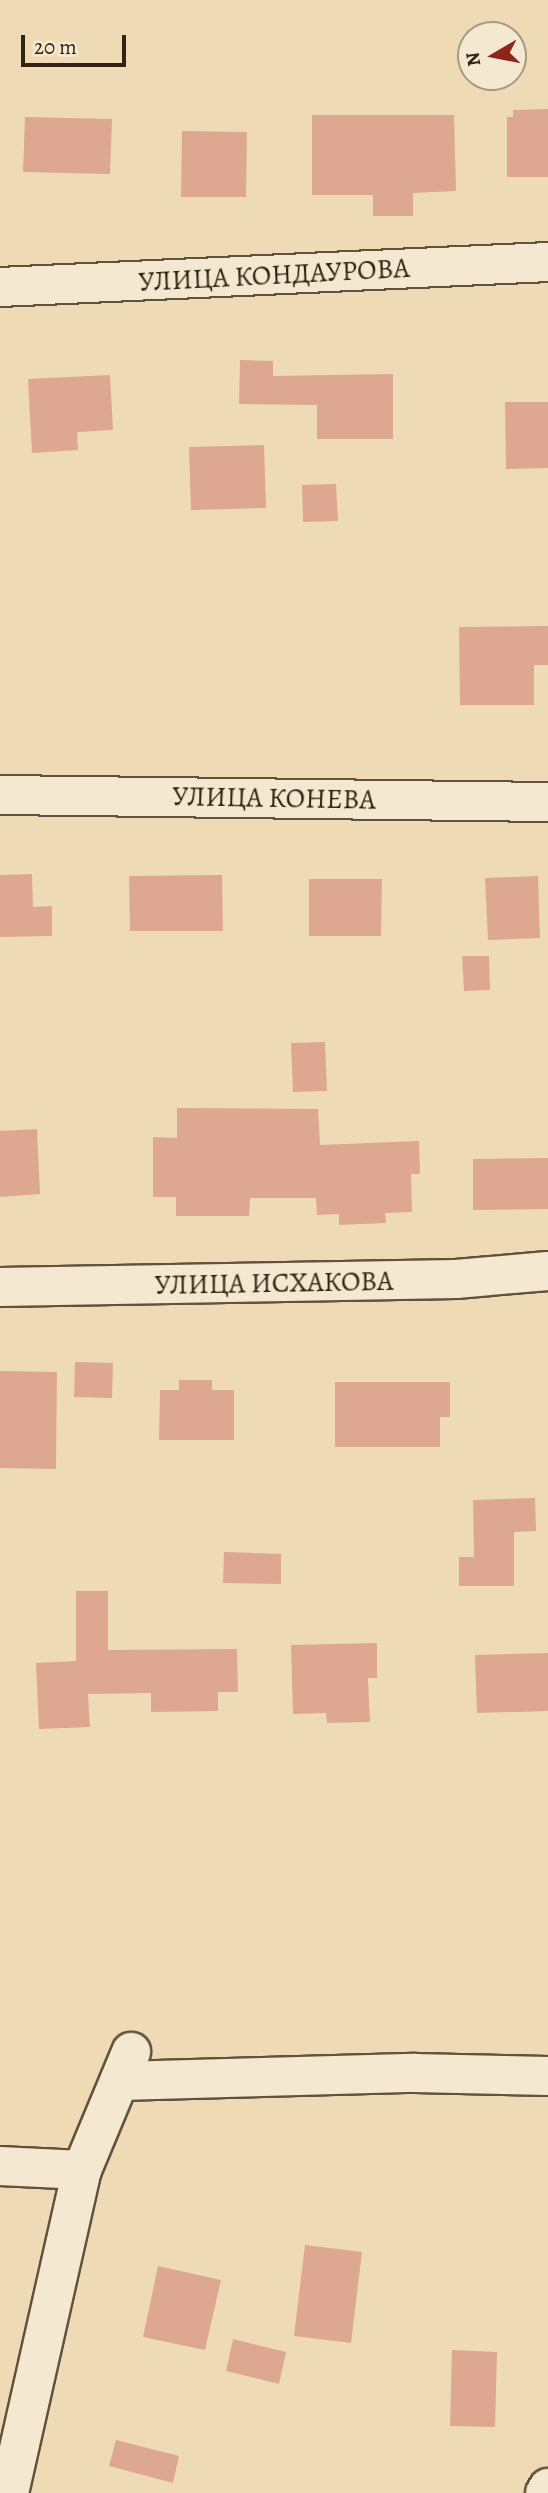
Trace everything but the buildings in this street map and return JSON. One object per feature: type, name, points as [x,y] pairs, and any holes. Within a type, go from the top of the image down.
[{"type":"street","name":"УЛИЦА КОНДАУРОВА","points":[[0,287],[548,262]]},
{"type":"street","name":"УЛИЦА КОНЕВА","points":[[0,795],[548,802]]},
{"type":"street","name":"УЛИЦА ИСХАКОВА","points":[[0,1287],[456,1279],[548,1271]]},
{"type":"street","points":[[9,2493],[82,2170],[125,2067],[548,2076]]},
{"type":"street","points":[[0,2166],[82,2170]]},
{"type":"street","points":[[545,2493],[548,2488]]}]
